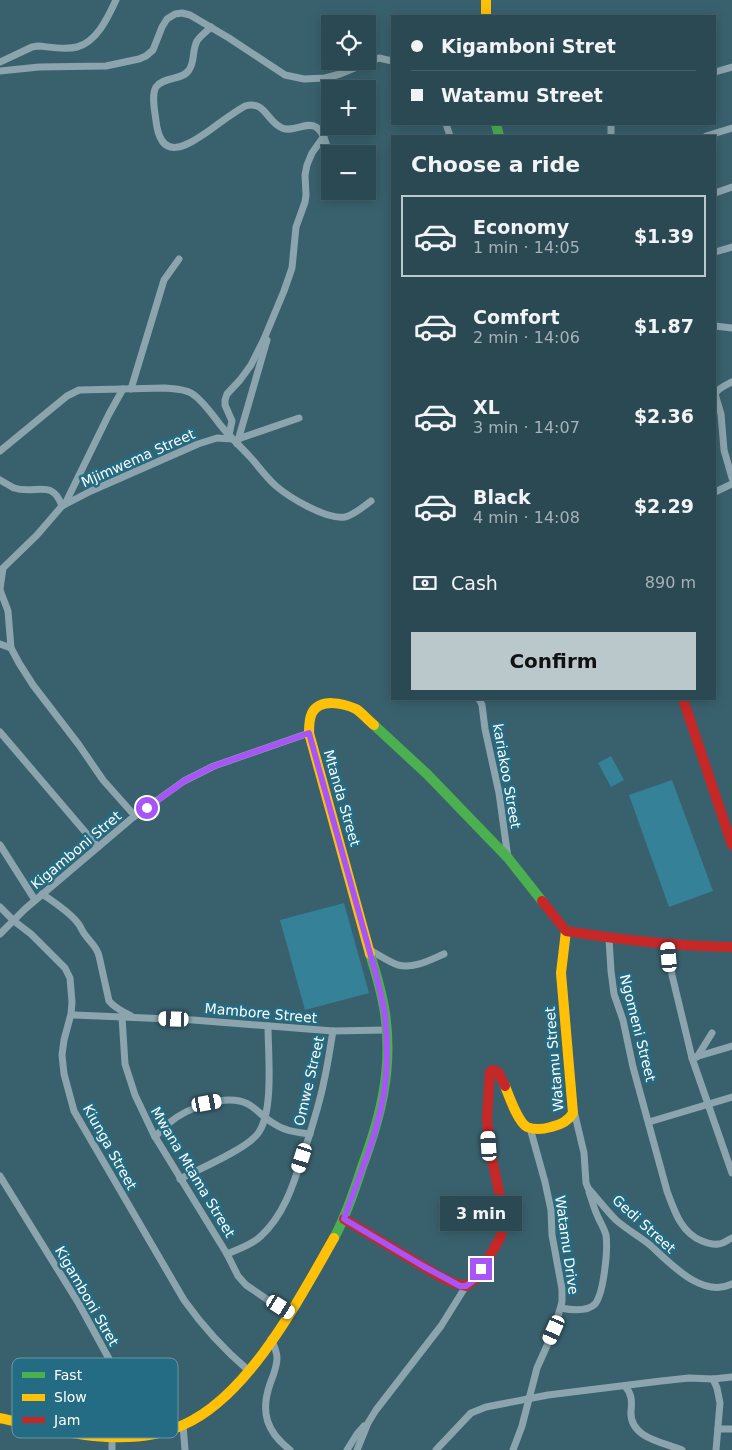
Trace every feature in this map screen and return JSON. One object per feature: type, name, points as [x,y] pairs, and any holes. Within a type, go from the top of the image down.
[{"type":"main road","points":[[486,0],[486,15]]},
{"type":"main road","points":[[683,700],[732,845]]},
{"type":"main road","points":[[309,733],[310,716],[319,706],[325,703],[344,704],[356,710],[428,775],[508,858],[566,931],[610,939],[695,947],[732,947]]},
{"type":"main road","name":"Mtanda Street","points":[[178,1427],[194,1420],[217,1405],[248,1370],[290,1313],[344,1219],[376,1128],[383,1101],[386,1068],[385,1014],[370,950],[309,733]]},
{"type":"main road","name":"Watamu Street","points":[[530,1128],[540,1129],[556,1126],[572,1118],[574,1111],[560,974],[566,931]]},
{"type":"main road","points":[[344,1219],[442,1277],[466,1286],[474,1280],[500,1238],[503,1221],[502,1204],[489,1146],[488,1100],[490,1072],[493,1070],[498,1072],[521,1121],[530,1128]]},
{"type":"main road","name":"Mtanda Street","points":[[112,1438],[124,1438]]},
{"type":"street","points":[[0,62],[32,47],[75,48],[84,45],[96,34],[116,0]]},
{"type":"street","points":[[0,71],[39,67],[106,66],[139,59],[154,50],[162,27],[167,19],[178,13],[190,15],[211,27],[285,75],[304,79],[325,78],[379,58],[391,60]]},
{"type":"street","points":[[211,27],[197,41],[189,72],[183,76],[168,79],[156,88],[154,94],[156,124],[164,144],[181,148],[192,143],[245,106],[252,104],[258,106],[280,127],[285,129],[310,125],[315,127],[324,136],[327,145]]},
{"type":"street","points":[[716,72],[732,67]]},
{"type":"street","points":[[709,135],[732,128]]},
{"type":"street","points":[[234,439],[232,421],[225,405],[227,394],[251,365],[264,339],[292,268],[296,227],[306,195],[304,175],[312,153],[324,136]]},
{"type":"street","points":[[716,193],[732,187]]},
{"type":"street","points":[[716,252],[732,246]]},
{"type":"street","points":[[64,505],[109,414],[127,389],[164,280],[179,259]]},
{"type":"street","points":[[234,439],[276,310]]},
{"type":"street","points":[[716,326],[732,328]]},
{"type":"street","points":[[716,392],[732,382]]},
{"type":"street","points":[[0,451],[72,392],[88,388],[165,388],[189,392],[197,397],[267,478],[318,512],[333,517],[345,517],[372,502]]},
{"type":"street","points":[[716,397],[721,414],[724,450],[732,478]]},
{"type":"street","name":"Mjimwema Street","points":[[135,816],[104,780],[32,685],[11,648],[8,611],[0,589],[3,568],[64,505],[91,491],[198,444],[217,438],[234,439],[299,418]]},
{"type":"street","points":[[0,480],[15,488],[50,490],[57,494],[64,505]]},
{"type":"street","points":[[716,492],[732,484]]},
{"type":"street","points":[[0,644],[11,648]]},
{"type":"street","name":"kariakoo Street","points":[[480,700],[499,793],[508,858]]},
{"type":"street","points":[[0,732],[98,847]]},
{"type":"street","name":"Kigamboni Stret","points":[[0,934],[42,894],[135,816],[184,781],[214,766],[309,733]]},
{"type":"street","points":[[0,845],[36,900]]},
{"type":"street","points":[[42,894],[77,922],[98,950],[109,1001],[120,1011],[135,1017]]},
{"type":"street","name":"Kiunga Street","points":[[0,907],[31,934],[65,968],[70,978],[71,1014],[62,1055],[64,1074],[74,1111],[184,1300],[213,1338],[248,1370]]},
{"type":"street","name":"Ngomeni Street","points":[[610,939],[610,961],[614,994],[623,1020],[633,1067],[667,1191],[682,1225],[689,1234],[714,1245],[732,1238]]},
{"type":"street","points":[[668,944],[672,975],[707,1104],[732,1171]]},
{"type":"street","points":[[370,950],[398,965],[407,966],[415,965],[444,954]]},
{"type":"street","name":"Mambore Street","points":[[74,1015],[193,1020],[333,1031],[386,1030]]},
{"type":"street","name":"Mwana Mtama Street","points":[[122,1017],[124,1064],[135,1095],[155,1137],[227,1254],[238,1276],[246,1285],[290,1313]]},
{"type":"street","points":[[180,1179],[243,1147],[259,1133],[266,1118],[268,1026]]},
{"type":"street","name":"Omwe Street","points":[[227,1254],[260,1237],[280,1211],[287,1198],[310,1134],[324,1082],[333,1031]]},
{"type":"street","points":[[694,1057],[712,1033]]},
{"type":"street","points":[[694,1057],[732,1046]]},
{"type":"street","points":[[649,1122],[732,1097]]},
{"type":"street","points":[[155,1137],[168,1123],[180,1115],[207,1103],[226,1100],[240,1100],[250,1105],[272,1123],[286,1130],[310,1134]]},
{"type":"street","points":[[561,1308],[576,1310],[594,1304],[598,1297],[603,1277],[606,1249],[603,1226],[586,1183],[584,1153],[574,1111]]},
{"type":"street","name":"Watamu Drive","points":[[513,1450],[522,1426],[537,1368],[554,1330],[561,1308],[562,1289],[552,1234],[550,1210],[541,1163],[530,1128]]},
{"type":"street","name":"Kigamboni Stret","points":[[0,1176],[79,1304],[109,1358]]},
{"type":"street","name":"Gedi Street","points":[[588,1188],[616,1220],[650,1245],[668,1263],[684,1275],[710,1287],[726,1287],[732,1284]]},
{"type":"street","points":[[603,1226],[616,1220]]},
{"type":"street","points":[[357,1450],[368,1423],[376,1410],[441,1326],[466,1286]]},
{"type":"street","points":[[271,1339],[277,1358],[266,1403],[266,1414],[270,1429],[276,1438],[290,1450]]},
{"type":"street","points":[[436,1450],[471,1413],[486,1407],[529,1398],[689,1378],[713,1379],[732,1377]]},
{"type":"street","points":[[713,1379],[720,1397],[716,1450]]},
{"type":"street","points":[[625,1386],[631,1396],[630,1416],[635,1428],[650,1438],[682,1450]]},
{"type":"street","points":[[347,1450],[357,1434],[368,1423]]},
{"type":"street","points":[[183,1425],[185,1450]]},
{"type":"street","points":[[718,1429],[732,1430]]},
{"type":"street","points":[[112,1438],[112,1450]]},
{"type":"shaded area","points":[[611,756],[624,780],[611,787],[598,763]]},
{"type":"shaded area","points":[[672,780],[713,891],[669,907],[629,795]]},
{"type":"shaded area","points":[[344,903],[369,993],[305,1010],[280,920]]},
{"type":"traffic: fast","points":[[496,125],[499,135]]},
{"type":"traffic: fast","points":[[374,725],[428,775],[508,858],[542,901]]},
{"type":"traffic: fast","points":[[334,1238],[350,1204],[375,1129],[384,1092],[387,1054],[385,1013],[381,991],[370,954]]},
{"type":"traffic: slow","points":[[486,0],[486,15]]},
{"type":"traffic: slow","points":[[370,954],[309,728],[311,715],[316,708],[320,705],[332,703],[356,709],[374,725]]},
{"type":"traffic: slow","points":[[505,1086],[517,1114],[527,1127],[539,1129],[558,1125],[566,1121],[573,1113],[561,973],[566,931]]},
{"type":"traffic: slow","points":[[178,1427],[207,1411],[230,1392],[251,1369],[288,1316],[334,1238]]},
{"type":"traffic: slow","points":[[0,1418],[12,1421]]},
{"type":"traffic: jam","points":[[683,700],[732,845]]},
{"type":"traffic: jam","points":[[542,901],[566,931],[649,942],[732,947]]},
{"type":"traffic: jam","points":[[344,1219],[441,1277],[466,1286],[474,1280],[488,1259],[502,1231],[502,1205],[489,1146],[487,1118],[490,1072],[493,1070],[498,1072],[505,1086]]},
{"type":"route","points":[[147,808],[184,781],[214,766],[309,733],[345,858],[385,1014],[386,1068],[383,1101],[376,1128],[344,1219],[411,1260],[460,1286],[470,1284],[481,1269]]}]
